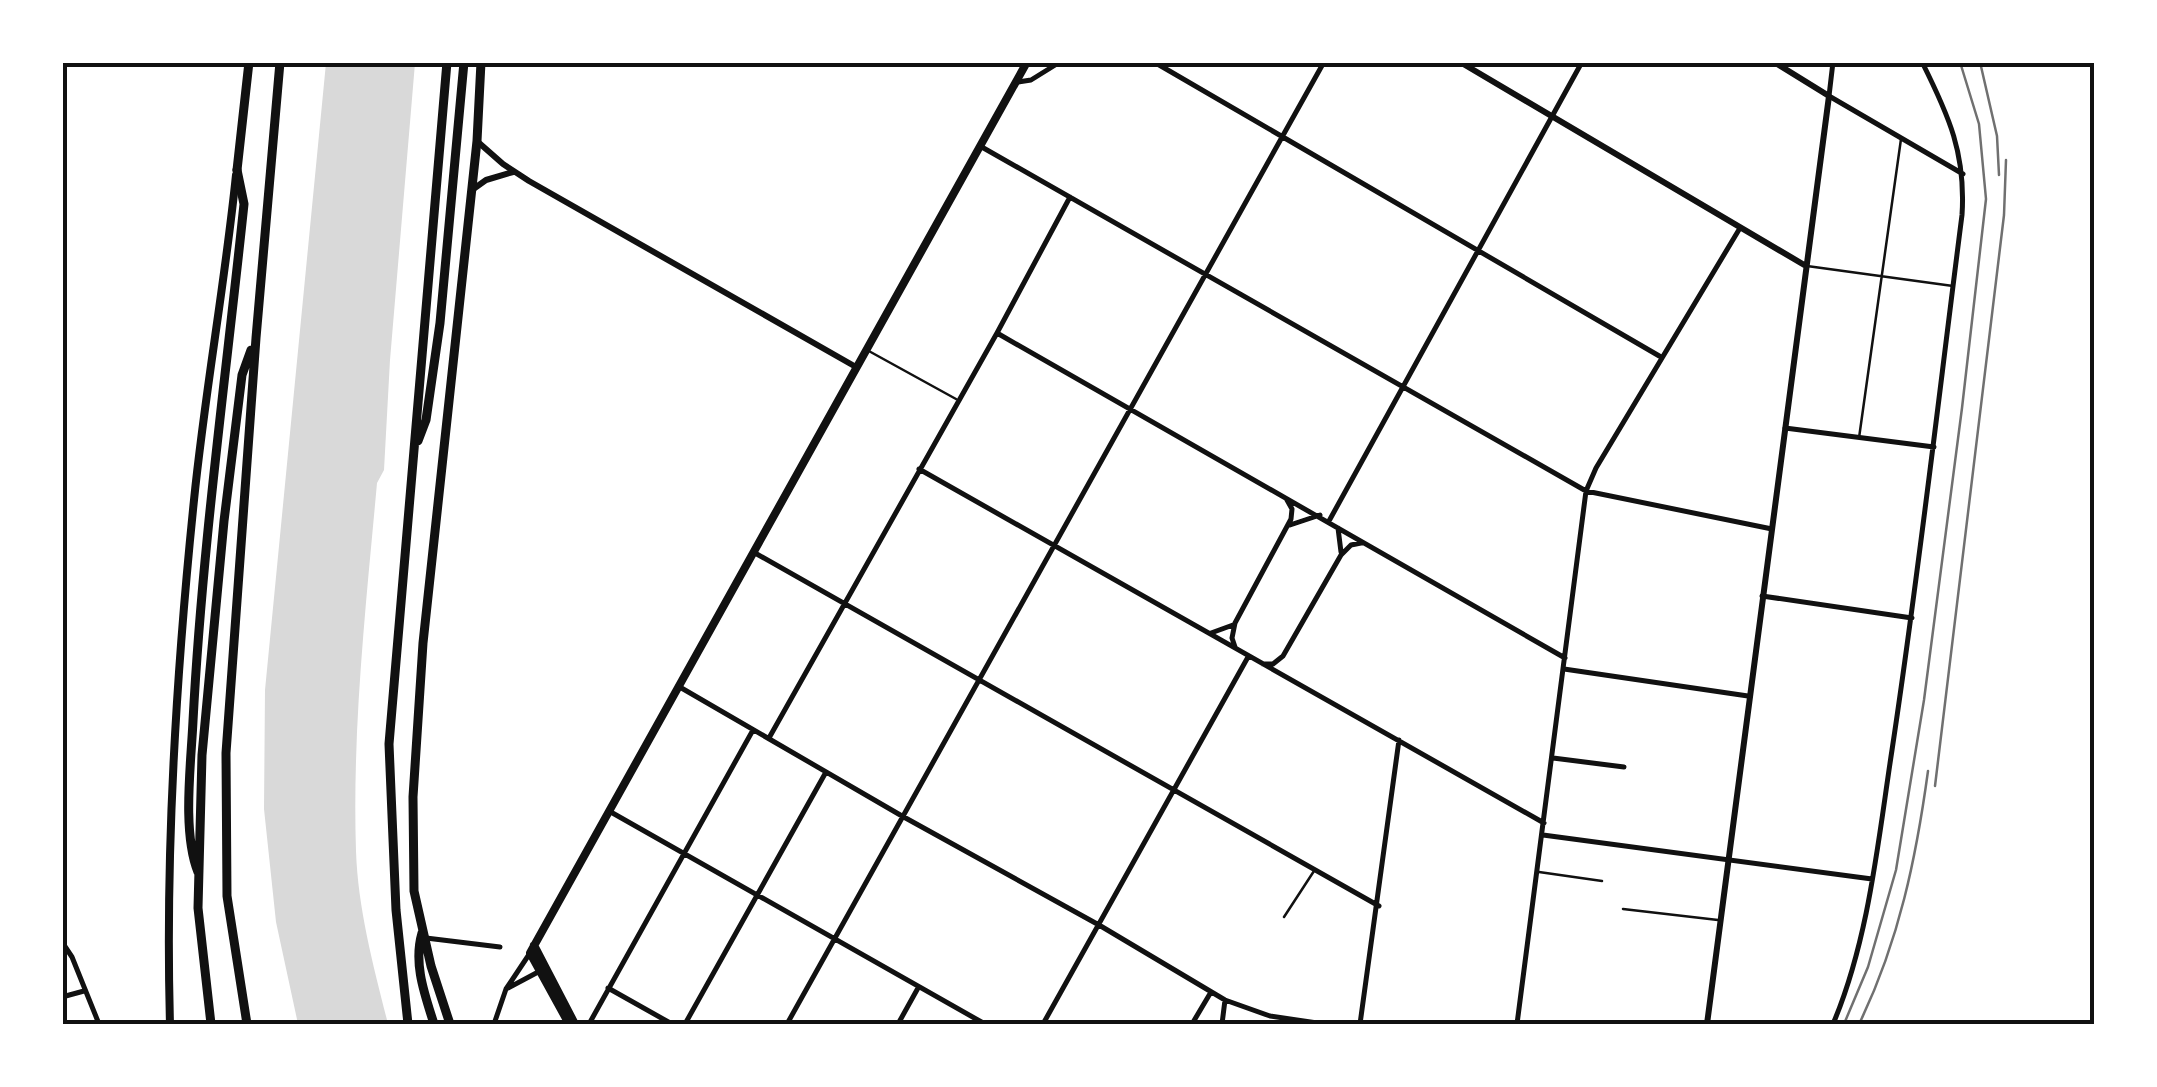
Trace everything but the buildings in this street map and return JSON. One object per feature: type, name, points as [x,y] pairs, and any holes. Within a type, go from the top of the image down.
[{"type":"highway","points":[[198,872],[191,855],[195,686],[208,522],[244,204],[236,170],[248,62]]},
{"type":"highway","points":[[247,1022],[227,896],[226,752],[280,62]]},
{"type":"highway","points":[[408,1024],[396,910],[390,790],[394,666],[447,62]]},
{"type":"highway","points":[[414,453],[426,420],[440,324],[464,62]]},
{"type":"highway","points":[[450,1024],[423,934],[414,875],[415,748],[445,423],[477,142],[480,62]]},
{"type":"highway","points":[[211,1024],[199,927],[202,755],[242,375],[256,338]]},
{"type":"highway","points":[[423,934],[419,964],[434,1024]]},
{"type":"main road","points":[[572,1024],[540,972],[532,949],[1027,62]]},
{"type":"main road","points":[[170,1024],[168,844],[178,682],[194,497],[236,170]]},
{"type":"main road","points":[[532,949],[572,1024]]},
{"type":"street","points":[[1154,62],[1661,357]]},
{"type":"street","points":[[787,1024],[1324,62]]},
{"type":"street","points":[[1460,62],[1806,266]]},
{"type":"street","points":[[1329,521],[1582,62]]},
{"type":"street","points":[[1774,62],[1963,174]]},
{"type":"street","points":[[1707,1024],[1832,62]]},
{"type":"street","points":[[1832,1024],[1848,978],[1872,878],[1912,618],[1962,215],[1963,174],[1954,132],[1922,62]]},
{"type":"street","points":[[1016,82],[1031,80],[1055,63]]},
{"type":"street","points":[[477,142],[514,172],[856,367]]},
{"type":"street","points":[[979,145],[1586,491],[1772,528]]},
{"type":"street","points":[[472,190],[486,180],[514,172]]},
{"type":"street","points":[[769,738],[998,333],[1070,197]]},
{"type":"street","points":[[1517,1024],[1586,491],[1740,228]]},
{"type":"street","points":[[998,333],[1565,658]]},
{"type":"street","points":[[1786,428],[1934,447]]},
{"type":"street","points":[[919,469],[1544,823]]},
{"type":"street","points":[[1236,650],[1232,638],[1235,623],[1288,526],[1292,509],[1286,497]]},
{"type":"street","points":[[1288,526],[1320,516]]},
{"type":"street","points":[[1337,525],[1341,555]]},
{"type":"street","points":[[1260,663],[1273,664],[1283,656],[1341,555],[1350,545],[1365,543]]},
{"type":"street","points":[[753,552],[1379,906]]},
{"type":"street","points":[[1761,596],[1912,618]]},
{"type":"street","points":[[1206,633],[1222,631],[1235,623]]},
{"type":"street","points":[[1283,656],[1284,676]]},
{"type":"street","points":[[1044,1024],[1248,657]]},
{"type":"street","points":[[1564,669],[1748,696]]},
{"type":"street","points":[[678,686],[1225,1000],[1270,1016],[1324,1024]]},
{"type":"street","points":[[589,1024],[753,729]]},
{"type":"street","points":[[1360,1024],[1399,739]]},
{"type":"street","points":[[1552,758],[1624,767]]},
{"type":"street","points":[[685,1024],[826,772]]},
{"type":"street","points":[[609,811],[985,1024]]},
{"type":"street","points":[[1542,834],[1872,878]]},
{"type":"street","points":[[423,934],[500,947]]},
{"type":"street","points":[[62,942],[98,1024]]},
{"type":"street","points":[[494,1024],[506,990],[532,949]]},
{"type":"street","points":[[506,990],[540,972]]},
{"type":"street","points":[[898,1024],[919,986]]},
{"type":"street","points":[[608,988],[672,1024]]},
{"type":"street","points":[[62,997],[85,990]]},
{"type":"street","points":[[1192,1024],[1211,992]]},
{"type":"street","points":[[1222,1024],[1225,1000]]},
{"type":"lane","points":[[1859,439],[1901,138]]},
{"type":"lane","points":[[1806,266],[1953,286]]},
{"type":"lane","points":[[866,349],[957,400]]},
{"type":"lane","points":[[1284,916],[1314,869]]},
{"type":"lane","points":[[1538,872],[1602,881]]},
{"type":"lane","points":[[1623,909],[1720,920]]},
{"type":"shaded area","points":[[326,63],[415,63],[384,470],[377,483],[356,759],[360,895],[388,1024],[298,1024],[276,922],[264,809],[265,690]]},
{"type":"railway","points":[[1844,1024],[1868,967],[1896,870],[1924,700],[1962,408],[1986,199],[1979,124],[1960,62]]},
{"type":"railway","points":[[1980,62],[1997,136],[1999,175]]},
{"type":"railway","points":[[1935,786],[2004,215],[2006,160]]},
{"type":"railway","points":[[1861,1020],[1886,960],[1904,899],[1928,771]]}]
